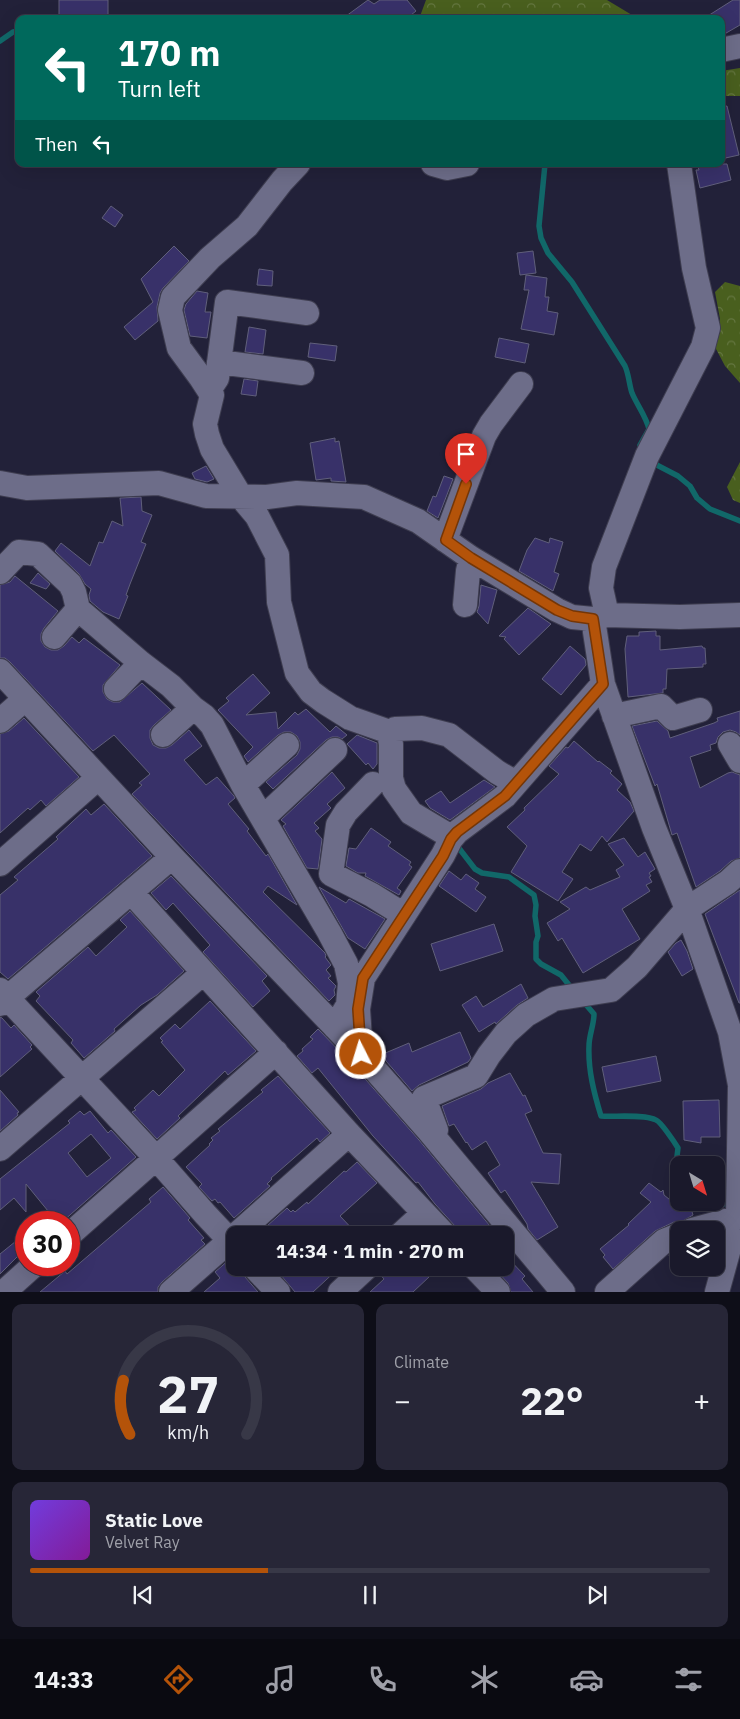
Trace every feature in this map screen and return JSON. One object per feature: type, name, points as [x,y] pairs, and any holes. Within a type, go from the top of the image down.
[{"type":"street","points":[[725,49],[740,46]]},
{"type":"street","points":[[295,167],[282,180],[248,226],[210,258],[173,297],[170,310],[179,348],[202,378],[212,395],[205,424],[212,449],[241,497],[257,516],[277,556],[279,602],[297,673],[311,692],[323,701],[350,718],[384,730],[388,734],[391,778],[394,789],[411,814],[451,839]]},
{"type":"street","points":[[679,167],[694,268],[708,328],[703,347],[647,456],[604,567],[600,617],[603,684],[654,828],[687,909],[737,1052],[740,1085],[739,1216],[717,1292]]},
{"type":"street","points":[[209,390],[217,378],[227,302],[307,313]]},
{"type":"street","points":[[219,362],[302,373]]},
{"type":"street","points":[[446,540],[484,436],[521,384]]},
{"type":"street","points":[[0,483],[12,486],[45,488],[159,483],[206,496],[267,497],[297,493],[364,497],[418,521],[471,558],[557,610],[572,616],[680,617],[740,615]]},
{"type":"street","points":[[0,572],[19,552],[38,554],[70,584],[78,609],[140,663],[171,686],[212,725],[243,785],[264,817],[346,964],[350,983],[348,1004],[335,1027]]},
{"type":"street","points":[[465,604],[471,558]]},
{"type":"street","points":[[54,637],[78,609]]},
{"type":"street","points":[[116,689],[140,663]]},
{"type":"street","points":[[0,671],[172,857],[361,1054],[563,1292]]},
{"type":"street","points":[[361,1054],[358,1009],[363,978],[443,856],[451,839],[457,832],[505,796],[603,684]]},
{"type":"street","points":[[0,721],[25,699]]},
{"type":"street","points":[[614,716],[661,706],[673,718],[700,710]]},
{"type":"street","points":[[163,735],[193,708]]},
{"type":"street","points":[[388,734],[395,729],[422,728],[449,735],[497,772],[516,783]]},
{"type":"street","points":[[243,785],[287,745]]},
{"type":"street","points":[[264,817],[335,750]]},
{"type":"street","points":[[0,864],[98,778]]},
{"type":"street","points":[[373,784],[346,812],[338,825],[330,874],[372,895],[404,915]]},
{"type":"street","points":[[172,857],[2,998],[82,1078],[205,1214],[226,1233]]},
{"type":"street","points":[[434,1138],[436,1130],[424,1098],[476,1076],[506,1033],[526,1015],[554,999],[611,990],[637,967],[687,909],[728,882],[740,870]]},
{"type":"street","points":[[131,892],[349,1134],[436,1226]]},
{"type":"street","points":[[0,1149],[203,973]]},
{"type":"street","points":[[80,1225],[276,1052]]},
{"type":"street","points":[[249,1226],[349,1134]]},
{"type":"street","points":[[410,1226],[424,1213]]},
{"type":"street","points":[[722,1221],[739,1216]]},
{"type":"street","points":[[607,1292],[664,1241],[670,1239]]},
{"type":"street","points":[[171,1292],[226,1247]]},
{"type":"street","points":[[7,1286],[20,1276]]},
{"type":"street","points":[[263,1276],[278,1292]]},
{"type":"street","points":[[340,1292],[357,1276]]},
{"type":"street","points":[[483,1276],[498,1292]]},
{"type":"green space","points":[[426,0],[607,0],[632,15],[420,15]]},
{"type":"green space","points":[[740,68],[740,96],[725,96],[725,70]]},
{"type":"green space","points":[[725,282],[740,286],[740,383],[725,366],[715,347],[720,319],[715,292]]},
{"type":"green space","points":[[740,462],[740,503],[733,500],[727,487]]},
{"type":"building","points":[[59,0],[108,0],[108,15],[59,15]]},
{"type":"building","points":[[368,0],[374,4],[380,0],[407,0],[416,11],[411,15],[347,15]]},
{"type":"building","points":[[733,0],[740,0],[740,25],[725,34],[725,15],[709,15]]},
{"type":"building","points":[[725,106],[727,106],[739,155],[725,158]]},
{"type":"building","points":[[725,164],[727,164],[731,180],[700,188],[696,170],[699,170],[698,167],[725,167]]},
{"type":"building","points":[[111,206],[123,215],[115,227],[102,218]]},
{"type":"building","points":[[174,246],[189,261],[160,293],[157,307],[158,321],[135,340],[124,327],[153,302],[141,279]]},
{"type":"building","points":[[533,251],[536,273],[520,275],[517,253]]},
{"type":"building","points":[[259,269],[273,271],[272,286],[257,285]]},
{"type":"building","points":[[526,275],[547,278],[545,297],[549,297],[547,311],[558,313],[554,335],[521,329],[529,290],[524,290]]},
{"type":"building","points":[[197,291],[208,293],[205,312],[211,312],[207,338],[190,336],[184,310],[186,304]]},
{"type":"building","points":[[249,327],[266,330],[263,354],[245,352]]},
{"type":"building","points":[[499,338],[529,344],[525,363],[495,357]]},
{"type":"building","points":[[310,343],[337,346],[335,361],[308,357]]},
{"type":"building","points":[[244,379],[258,381],[256,396],[241,394]]},
{"type":"building","points":[[335,438],[335,442],[339,441],[346,482],[331,481],[331,478],[316,480],[310,443]]},
{"type":"building","points":[[206,466],[214,479],[207,482],[195,479],[192,473]]},
{"type":"building","points":[[444,476],[453,479],[438,518],[427,511],[433,496],[436,497]]},
{"type":"building","points":[[141,497],[142,511],[152,515],[141,542],[146,544],[126,595],[128,596],[119,619],[103,612],[90,601],[91,589],[85,584],[79,574],[55,551],[61,543],[90,566],[99,542],[103,543],[112,521],[123,526],[120,498]]},
{"type":"building","points":[[535,538],[549,543],[550,538],[563,542],[554,572],[559,574],[553,591],[519,571],[527,550]]},
{"type":"building","points":[[38,573],[50,584],[46,589],[30,583]]},
{"type":"building","points":[[15,576],[58,611],[41,634],[41,641],[45,647],[51,650],[58,650],[72,637],[79,643],[84,638],[120,665],[103,685],[103,692],[107,699],[113,702],[120,702],[142,683],[171,710],[150,730],[150,738],[153,745],[159,748],[166,748],[189,730],[202,746],[184,760],[206,785],[217,777],[234,796],[235,798],[228,804],[249,829],[247,831],[266,856],[268,854],[297,905],[268,886],[263,892],[325,953],[325,957],[331,965],[326,970],[331,976],[328,978],[336,986],[334,990],[335,995],[329,1001],[132,794],[142,785],[139,783],[150,774],[114,735],[93,751],[10,662],[5,658],[0,658],[0,585],[10,582]]},
{"type":"building","points":[[481,585],[497,590],[488,624],[477,612]]},
{"type":"building","points":[[528,608],[551,624],[519,655],[504,639],[506,637],[499,636]]},
{"type":"building","points":[[656,631],[656,636],[660,636],[660,650],[702,646],[705,648],[706,664],[703,664],[703,667],[667,669],[666,689],[663,689],[663,693],[628,697],[625,649],[627,636],[639,636],[639,632]]},
{"type":"building","points":[[570,646],[585,659],[586,665],[561,695],[542,679]]},
{"type":"building","points":[[253,674],[270,693],[246,715],[276,712],[278,729],[295,712],[298,715],[306,709],[330,732],[336,726],[347,735],[342,739],[332,737],[326,740],[273,789],[266,782],[297,755],[300,749],[300,742],[297,736],[291,732],[284,732],[278,735],[248,762],[244,756],[253,747],[218,710],[229,701],[226,698]]},
{"type":"building","points":[[740,711],[740,735],[730,730],[723,732],[718,737],[716,743],[710,745],[711,750],[690,757],[700,788],[728,773],[732,772],[740,775],[740,858],[731,861],[696,887],[677,833],[672,835],[657,784],[655,786],[632,726],[657,721],[668,731],[670,738],[714,723],[718,721],[717,718]]},
{"type":"building","points":[[24,718],[79,777],[46,806],[41,800],[30,810],[28,808],[0,833],[0,734],[9,731]]},
{"type":"building","points":[[357,735],[377,743],[377,764],[373,769],[368,763],[366,765],[347,744]]},
{"type":"building","points":[[574,741],[598,762],[612,771],[610,773],[622,784],[617,790],[630,802],[634,811],[607,842],[602,836],[591,851],[580,844],[562,872],[573,879],[558,901],[511,872],[527,846],[507,827],[559,774],[549,766]]},
{"type":"building","points":[[332,772],[345,788],[327,804],[331,808],[314,823],[319,828],[315,831],[322,839],[318,869],[307,868],[283,826],[286,824],[281,820]]},
{"type":"building","points":[[484,780],[495,787],[450,820],[430,808],[425,801],[441,791],[450,803]]},
{"type":"building","points":[[104,804],[152,856],[8,979],[0,972],[0,895],[18,880],[14,877],[58,839],[56,837],[86,809],[91,815]]},
{"type":"building","points":[[371,828],[391,842],[388,846],[411,862],[409,865],[412,867],[397,888],[401,891],[399,895],[365,876],[366,873],[358,873],[346,866],[349,848],[356,849]]},
{"type":"building","points":[[624,838],[638,857],[645,852],[655,869],[649,873],[652,882],[646,885],[650,891],[622,909],[640,939],[583,973],[562,938],[558,941],[547,923],[570,909],[560,902],[586,887],[590,890],[620,877],[616,870],[624,865],[608,844]]},
{"type":"building","points":[[449,871],[461,880],[466,874],[479,883],[475,889],[486,897],[476,912],[439,886]]},
{"type":"building","points":[[171,876],[267,976],[262,981],[270,991],[253,1007],[203,952],[210,945],[173,903],[166,910],[151,893]]},
{"type":"building","points":[[319,887],[346,903],[349,899],[385,919],[365,949],[348,938]]},
{"type":"building","points":[[740,890],[740,1003],[739,1003],[705,914]]},
{"type":"building","points":[[130,911],[184,971],[157,995],[141,1005],[84,1058],[71,1043],[73,1040],[36,1001],[40,996],[36,992],[88,947],[96,956],[127,927],[120,920]]},
{"type":"building","points":[[494,924],[503,951],[440,971],[431,944]]},
{"type":"building","points":[[681,940],[693,969],[682,976],[668,952]]},
{"type":"building","points":[[521,984],[528,998],[517,1005],[496,1024],[495,1022],[479,1032],[462,1005],[476,996],[483,1007]]},
{"type":"building","points":[[210,1001],[256,1051],[228,1075],[225,1071],[157,1139],[132,1112],[136,1110],[134,1108],[153,1090],[159,1096],[185,1070],[161,1042],[163,1041],[160,1038],[175,1024],[180,1029]]},
{"type":"building","points":[[0,1017],[11,1028],[14,1025],[32,1045],[30,1047],[32,1049],[0,1077]]},
{"type":"building","points":[[318,1029],[351,1063],[419,1140],[490,1226],[455,1226],[418,1182],[416,1183],[373,1136],[318,1068],[312,1073],[297,1056],[313,1039],[310,1037]]},
{"type":"building","points":[[460,1032],[471,1058],[468,1062],[419,1085],[412,1091],[386,1061],[383,1054],[409,1043],[412,1052]]},
{"type":"building","points":[[656,1056],[661,1081],[607,1092],[602,1067]]},
{"type":"building","points":[[510,1073],[523,1096],[525,1095],[532,1111],[525,1114],[543,1153],[561,1154],[559,1184],[531,1182],[558,1227],[537,1240],[528,1229],[527,1224],[505,1190],[501,1193],[488,1173],[500,1165],[486,1141],[472,1150],[454,1124],[449,1126],[442,1106],[481,1089],[488,1083]]},
{"type":"building","points":[[278,1076],[330,1133],[320,1142],[317,1138],[271,1178],[267,1184],[270,1186],[234,1218],[220,1202],[218,1203],[215,1199],[212,1201],[199,1187],[202,1184],[186,1167],[210,1145],[213,1140],[211,1138],[220,1131],[218,1129],[263,1092],[261,1090]]},
{"type":"building","points":[[0,1090],[19,1112],[0,1131]]},
{"type":"building","points":[[719,1100],[720,1137],[701,1137],[701,1143],[684,1140],[683,1101]]},
{"type":"building","points":[[80,1111],[84,1115],[90,1111],[108,1133],[111,1130],[136,1157],[75,1211],[48,1211],[26,1184],[26,1211],[14,1198],[0,1210],[0,1179],[70,1123],[68,1121]],"holes":[[[91,1134],[111,1158],[87,1177],[68,1153]]]},
{"type":"building","points":[[357,1162],[377,1183],[340,1216],[349,1226],[267,1226],[287,1208],[291,1212],[293,1210],[295,1212],[307,1202],[308,1204],[344,1171],[346,1172]]},
{"type":"building","points":[[649,1183],[661,1192],[663,1190],[664,1195],[670,1200],[670,1211],[692,1211],[693,1215],[683,1221],[670,1221],[670,1224],[655,1231],[613,1269],[603,1257],[605,1255],[600,1249],[629,1225],[651,1202],[640,1193]]},
{"type":"building","points":[[163,1187],[190,1218],[188,1220],[204,1238],[201,1240],[205,1244],[162,1282],[158,1287],[158,1292],[40,1292],[59,1276],[80,1276],[80,1263],[151,1202],[149,1199]]},
{"type":"building","points":[[15,1242],[15,1259],[0,1274],[0,1254]]},
{"type":"building","points":[[226,1262],[226,1276],[245,1276],[258,1292],[204,1292],[220,1278],[215,1272]]},
{"type":"building","points":[[514,1264],[525,1276],[522,1279],[533,1292],[511,1292],[508,1283],[501,1276],[514,1276]]},
{"type":"building","points":[[282,1276],[330,1276],[313,1292],[295,1292]]},
{"type":"building","points":[[382,1276],[429,1277],[413,1292],[370,1292],[384,1279]]},
{"type":"waterway","points":[[0,41],[15,32]]},
{"type":"waterway","points":[[545,167],[539,226],[541,238],[548,253],[572,282],[625,366],[632,393],[649,429],[640,445]]},
{"type":"waterway","points":[[651,462],[678,476],[690,486],[697,498],[710,509],[740,521]]},
{"type":"waterway","points":[[455,843],[475,869],[482,873],[509,877],[534,895],[538,936],[536,959],[541,964],[561,975],[573,990]]},
{"type":"waterway","points":[[582,1000],[594,1014],[589,1042],[589,1064],[601,1116],[645,1117],[656,1120],[678,1148],[677,1156]]},
{"type":"waterway","points":[[725,1204],[733,1206]]},
{"type":"route","points":[[361,1054],[358,1009],[363,978],[443,856],[451,839],[457,832],[505,796],[603,684],[593,619],[572,616],[557,610],[471,558],[446,540],[466,484]]}]
